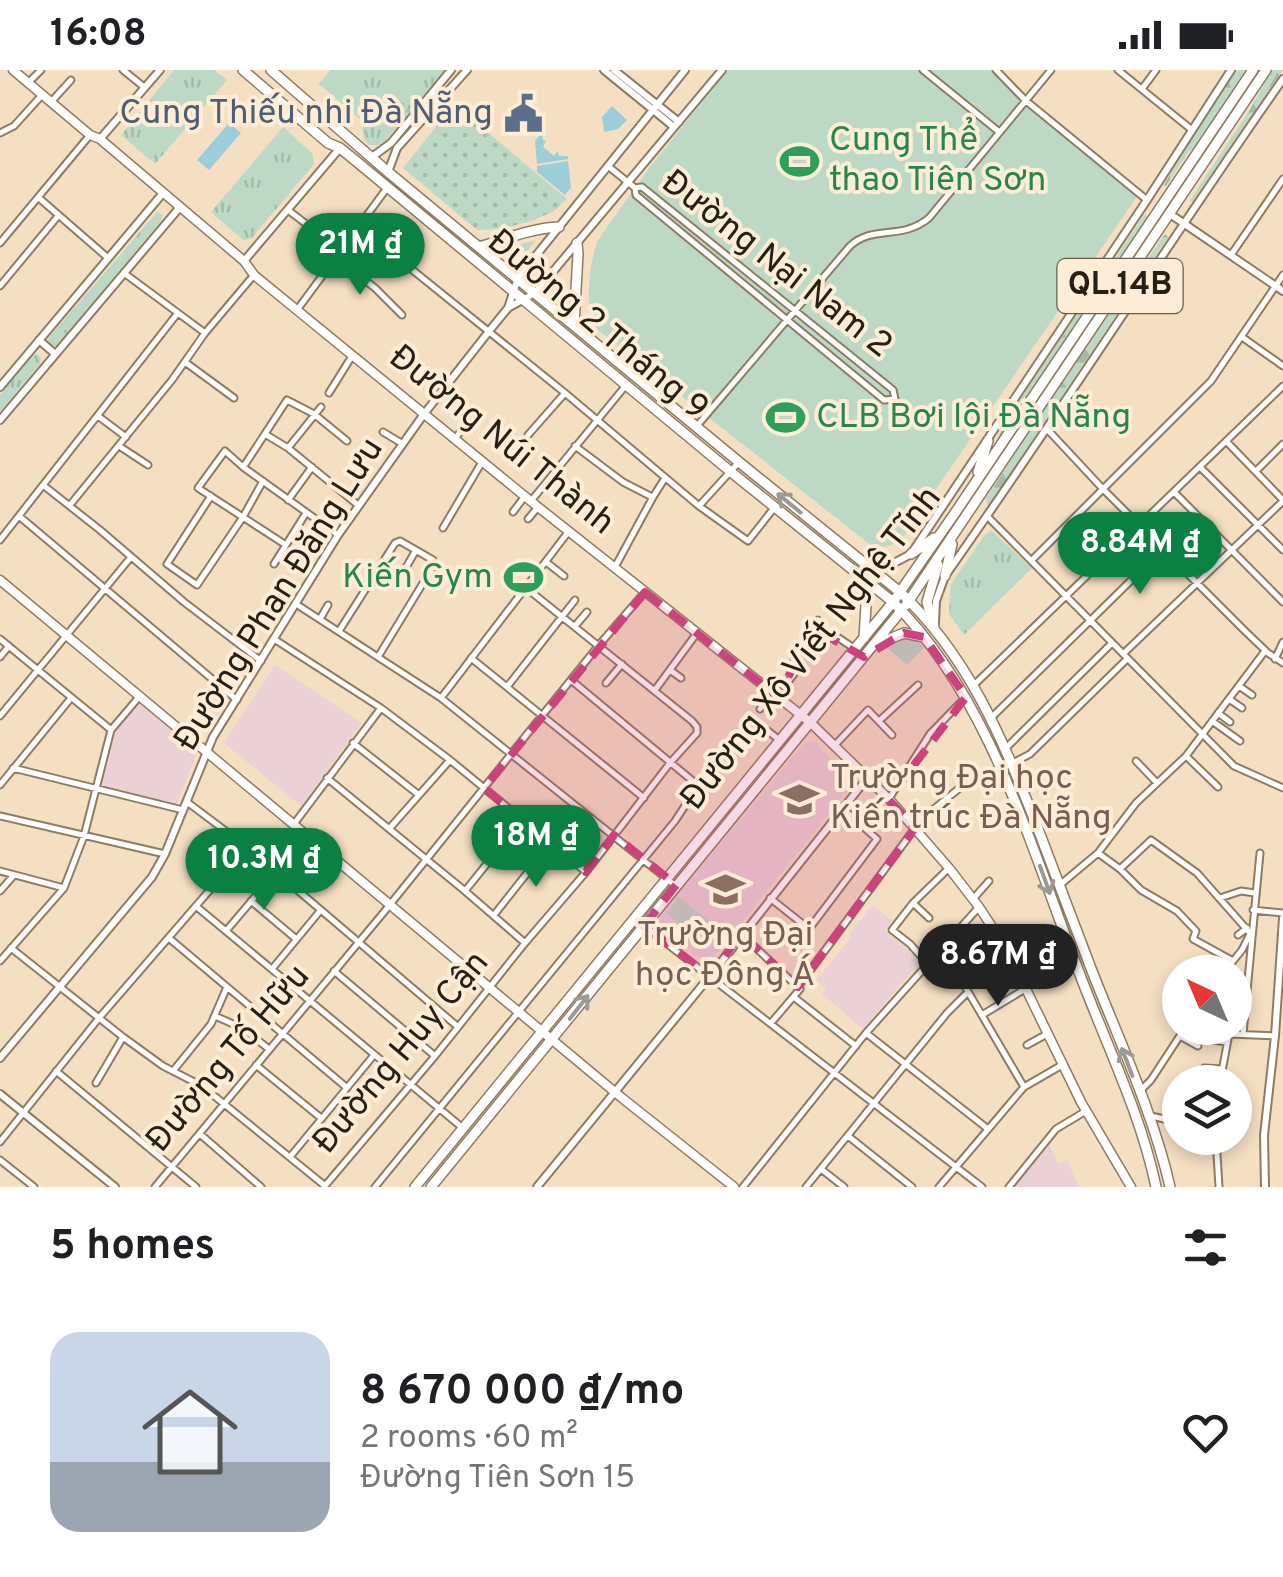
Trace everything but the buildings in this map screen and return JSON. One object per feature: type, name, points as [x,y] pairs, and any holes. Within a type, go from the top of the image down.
[{"type":"main road","name":"Đường Núi Thành","points":[[12,70],[164,193],[352,356],[811,723],[868,777],[949,868],[1008,952],[1086,1111],[1131,1187]]},
{"type":"main road","name":"Đường 2 Tháng 9","points":[[243,70],[902,611]]},
{"type":"main road","name":"Đường 2 Tháng 9","points":[[271,70],[348,139],[909,600]]},
{"type":"main road","name":"Đường Xô Viết Nghệ Tĩnh","points":[[415,1187],[553,1040],[902,611],[953,538],[1253,70]]},
{"type":"main road","name":"Đường Xô Viết Nghệ Tĩnh","points":[[431,1187],[544,1032],[900,592],[1266,70]]},
{"type":"main road","points":[[340,148],[348,139]]},
{"type":"main road","points":[[479,247],[559,227]]},
{"type":"main road","points":[[574,325],[577,243]]},
{"type":"main road","points":[[974,483],[988,441]]},
{"type":"main road","points":[[911,554],[940,533]]},
{"type":"main road","points":[[945,576],[953,538]]},
{"type":"main road","points":[[935,630],[928,602],[942,554]]},
{"type":"main road","points":[[861,577],[866,606],[864,638]]},
{"type":"main road","points":[[0,580],[734,1187]]},
{"type":"main road","points":[[909,600],[974,685],[1006,748],[1140,1092],[1170,1187]]},
{"type":"main road","points":[[902,611],[966,697],[1000,768],[1137,1118],[1156,1187]]},
{"type":"main road","points":[[874,646],[904,632],[924,637]]},
{"type":"street","points":[[28,83],[41,70]]},
{"type":"street","points":[[123,70],[145,88]]},
{"type":"street","points":[[0,243],[160,70]]},
{"type":"street","points":[[371,158],[391,143],[451,70]]},
{"type":"street","points":[[388,172],[397,148],[468,70]]},
{"type":"street","points":[[604,70],[676,124]]},
{"type":"street","points":[[614,70],[655,107]]},
{"type":"street","name":"Đường Phan Đăng Lưu","points":[[0,1058],[152,877],[205,752],[338,535],[424,414],[508,308],[518,278],[685,70]]},
{"type":"street","name":"Đường Phan Đăng Lưu","points":[[508,308],[535,292],[632,185],[722,70]]},
{"type":"street","points":[[923,70],[999,132]]},
{"type":"street","points":[[996,70],[1025,100],[1148,200],[1279,289]]},
{"type":"street","points":[[696,427],[858,239],[912,230],[929,218],[1050,70]]},
{"type":"street","points":[[1118,70],[1192,130]]},
{"type":"street","points":[[1142,89],[1156,70]]},
{"type":"street","points":[[864,564],[894,563],[911,554],[1231,70]]},
{"type":"street","points":[[935,630],[936,601],[945,576],[1283,79]]},
{"type":"street","points":[[51,102],[72,80]]},
{"type":"street","points":[[0,133],[14,126],[42,95]]},
{"type":"street","points":[[244,261],[340,148]]},
{"type":"street","name":"Đường Nại Nam 2","points":[[608,166],[632,185],[642,187],[795,310],[893,390],[895,399],[884,400],[636,195],[632,185]]},
{"type":"street","points":[[1230,256],[1283,179]]},
{"type":"street","points":[[298,310],[387,188]]},
{"type":"street","points":[[0,387],[164,193]]},
{"type":"street","points":[[38,198],[108,258]]},
{"type":"street","points":[[0,420],[180,207]]},
{"type":"street","points":[[288,210],[402,315]]},
{"type":"street","points":[[0,286],[58,216]]},
{"type":"street","points":[[358,226],[699,506],[748,541],[774,508]]},
{"type":"street","points":[[0,269],[9,276]]},
{"type":"street","points":[[124,272],[205,332]]},
{"type":"street","points":[[70,506],[254,275]]},
{"type":"street","points":[[1032,560],[1211,381],[1279,289],[1283,275]]},
{"type":"street","points":[[0,540],[177,314]]},
{"type":"street","points":[[1242,337],[1283,366]]},
{"type":"street","points":[[38,340],[54,353]]},
{"type":"street","points":[[329,393],[352,356]]},
{"type":"street","points":[[185,362],[234,398]]},
{"type":"street","points":[[513,512],[531,501],[626,384]]},
{"type":"street","points":[[974,685],[1283,386]]},
{"type":"street","points":[[528,435],[565,393]]},
{"type":"street","points":[[243,467],[287,400],[314,414],[347,441]]},
{"type":"street","points":[[288,448],[321,407]]},
{"type":"street","points":[[98,416],[126,437]]},
{"type":"street","points":[[456,439],[465,425]]},
{"type":"street","points":[[1047,429],[1198,584],[1266,651],[1283,662]]},
{"type":"street","points":[[383,432],[403,444]]},
{"type":"street","points":[[266,434],[359,505]]},
{"type":"street","points":[[798,987],[914,827],[967,782],[1030,754],[1283,500],[1226,441]]},
{"type":"street","points":[[1256,471],[1283,444]]},
{"type":"street","points":[[119,446],[148,465]]},
{"type":"street","points":[[575,446],[623,482],[653,497]]},
{"type":"street","points":[[286,546],[198,488],[224,451],[338,535]]},
{"type":"street","points":[[444,528],[483,461]]},
{"type":"street","points":[[699,506],[738,462]]},
{"type":"street","points":[[288,500],[312,467]]},
{"type":"street","points":[[1200,468],[1283,550]]},
{"type":"street","points":[[615,568],[665,478]]},
{"type":"street","points":[[211,496],[167,564],[196,585],[263,482]]},
{"type":"street","points":[[44,485],[261,661]]},
{"type":"street","points":[[1174,492],[1283,602]]},
{"type":"street","points":[[528,520],[531,501]]},
{"type":"street","points":[[974,503],[1234,766],[1283,788]]},
{"type":"street","points":[[274,564],[306,513]]},
{"type":"street","points":[[19,516],[237,700]]},
{"type":"street","points":[[441,698],[569,531]]},
{"type":"street","points":[[339,631],[395,543],[400,541],[432,560],[434,565],[378,658]]},
{"type":"street","points":[[992,717],[1164,549]]},
{"type":"street","points":[[404,571],[416,550]]},
{"type":"street","points":[[0,716],[131,558]]},
{"type":"street","points":[[546,562],[564,576]]},
{"type":"street","points":[[526,587],[655,690],[697,634]]},
{"type":"street","name":"Đường Tố Hữu","points":[[155,1187],[645,592]]},
{"type":"street","points":[[507,687],[575,600]]},
{"type":"street","points":[[296,604],[441,698],[676,886]]},
{"type":"street","points":[[320,619],[328,605]]},
{"type":"street","points":[[575,626],[588,612]]},
{"type":"street","points":[[760,710],[794,674],[794,660],[818,620]]},
{"type":"street","points":[[814,628],[839,638],[855,650]]},
{"type":"street","points":[[0,639],[111,730]]},
{"type":"street","points":[[274,640],[381,708],[586,872]]},
{"type":"street","points":[[1276,659],[1283,642]]},
{"type":"street","points":[[1006,748],[1112,644]]},
{"type":"street","points":[[0,657],[8,646]]},
{"type":"street","points":[[1059,885],[1098,852],[1136,802],[1186,756],[1266,651]]},
{"type":"street","points":[[471,658],[644,798]]},
{"type":"street","points":[[606,682],[622,664]]},
{"type":"street","points":[[670,670],[681,678]]},
{"type":"street","points":[[375,1187],[675,820],[696,789],[694,782],[571,680]]},
{"type":"street","points":[[880,721],[918,685]]},
{"type":"street","points":[[1239,686],[1252,694]]},
{"type":"street","name":"Đường Huy Cận","points":[[325,1187],[697,733],[697,728],[655,690]]},
{"type":"street","points":[[0,961],[64,888],[84,836],[111,730],[138,696]]},
{"type":"street","points":[[888,799],[930,734],[966,697]]},
{"type":"street","points":[[0,784],[71,698]]},
{"type":"street","points":[[1229,699],[1242,708]]},
{"type":"street","points":[[294,824],[381,708]]},
{"type":"street","points":[[835,745],[868,710],[892,735]]},
{"type":"street","points":[[1218,714],[1230,722]]},
{"type":"street","points":[[1212,721],[1240,741]]},
{"type":"street","points":[[768,731],[780,741]]},
{"type":"street","points":[[354,743],[419,796]]},
{"type":"street","points":[[1186,756],[1218,786]]},
{"type":"street","points":[[389,829],[450,760]]},
{"type":"street","points":[[1136,762],[1157,784]]},
{"type":"street","points":[[14,768],[183,810]]},
{"type":"street","points":[[537,1187],[868,777]]},
{"type":"street","points":[[328,778],[525,943]]},
{"type":"street","points":[[186,802],[247,847],[458,1026]]},
{"type":"street","points":[[770,898],[809,928],[878,839],[842,808]]},
{"type":"street","points":[[0,816],[164,854]]},
{"type":"street","points":[[465,890],[522,820]]},
{"type":"street","points":[[1120,869],[1150,840],[1197,873],[1250,930]]},
{"type":"street","points":[[494,915],[551,843]]},
{"type":"street","points":[[0,1142],[99,1018],[247,847]]},
{"type":"street","points":[[1098,852],[1140,890],[1177,911],[1196,931],[1193,939],[1222,955]]},
{"type":"street","points":[[1249,955],[1260,853]]},
{"type":"street","points":[[928,964],[892,930],[949,868]]},
{"type":"street","points":[[0,871],[64,888]]},
{"type":"street","points":[[226,931],[276,872]]},
{"type":"street","points":[[0,891],[14,874]]},
{"type":"street","points":[[743,1187],[833,1072],[944,948],[989,881]]},
{"type":"street","points":[[1220,898],[1241,891],[1255,894]]},
{"type":"street","points":[[251,901],[296,939]]},
{"type":"street","points":[[913,904],[929,918]]},
{"type":"street","points":[[197,907],[468,1132]]},
{"type":"street","points":[[1253,910],[1283,915],[1264,1135],[1265,1187]]},
{"type":"street","points":[[272,968],[320,911]]},
{"type":"street","points":[[644,926],[982,1187]]},
{"type":"street","points":[[1238,935],[1250,930]]},
{"type":"street","points":[[1238,955],[1250,930]]},
{"type":"street","points":[[741,934],[800,990],[772,1023]]},
{"type":"street","points":[[170,939],[346,1087]]},
{"type":"street","points":[[11,948],[122,1037],[225,1103],[325,1187]]},
{"type":"street","points":[[944,948],[1024,1087]]},
{"type":"street","points":[[986,964],[1008,952]]},
{"type":"street","points":[[334,972],[435,1056]]},
{"type":"street","points":[[173,1071],[215,1016],[227,988]]},
{"type":"street","points":[[982,1015],[1025,988]]},
{"type":"street","points":[[806,1187],[968,992]]},
{"type":"street","points":[[795,998],[856,1046]]},
{"type":"street","points":[[215,1016],[242,1028],[269,1049]]},
{"type":"street","points":[[866,1033],[988,1129]]},
{"type":"street","points":[[1027,1045],[1047,1034]]},
{"type":"street","points":[[1252,1035],[1275,1036]]},
{"type":"street","points":[[96,1083],[122,1037]]},
{"type":"street","points":[[1140,1092],[1174,1045]]},
{"type":"street","points":[[290,1157],[374,1055]]},
{"type":"street","points":[[256,1065],[321,1118]]},
{"type":"street","points":[[939,1187],[1024,1087],[1062,1065]]},
{"type":"street","points":[[56,1071],[196,1187]]},
{"type":"street","points":[[0,1094],[116,1187]]},
{"type":"street","points":[[1009,1187],[1056,1130],[1086,1111]]},
{"type":"street","points":[[1148,1116],[1162,1119]]},
{"type":"street","points":[[200,1134],[260,1187]]},
{"type":"street","points":[[848,1136],[912,1187]]},
{"type":"street","points":[[1217,1155],[1219,1187]]},
{"type":"street","points":[[0,1160],[34,1187]]},
{"type":"street","points":[[821,1169],[844,1187]]},
{"type":"highlighted area","points":[[645,592],[778,697],[813,628],[864,657],[904,633],[924,637],[966,697],[888,799],[915,828],[798,987],[741,934],[710,976],[644,926],[676,885],[614,835],[586,872],[484,788]]},
{"type":"shaded area","points":[[275,665],[362,723],[301,806],[224,743]]},
{"type":"shaded area","points":[[137,704],[198,750],[176,806],[102,786],[116,730]]},
{"type":"shaded area","name":"Trường Đại học Đông Á","points":[[810,741],[853,784],[708,964],[654,924],[802,745]]},
{"type":"shaded area","points":[[873,905],[892,921],[884,930],[921,961],[863,1029],[822,994],[826,989],[816,980]]},
{"type":"shaded area","points":[[1049,1143],[1058,1164],[1067,1160],[1079,1187],[1013,1187]]},
{"type":"green space","points":[[174,70],[215,70],[227,80],[155,164],[121,135]]},
{"type":"green space","points":[[330,70],[445,70],[385,141],[369,145],[361,120],[319,84]]},
{"type":"green space","points":[[728,70],[994,70],[1025,104],[1138,195],[901,540],[889,546],[873,547],[594,327],[589,284],[598,240],[649,168]]},
{"type":"green space","points":[[1235,70],[1247,70],[1164,185],[1191,137]]},
{"type":"green space","points":[[1272,70],[1283,70],[1192,202],[1190,200]]},
{"type":"green space","points":[[454,104],[567,199],[554,211],[532,221],[477,230],[403,168]]},
{"type":"green space","points":[[283,127],[313,154],[314,164],[252,238],[243,240],[211,212]]},
{"type":"green space","points":[[362,158],[509,279],[507,281]]},
{"type":"green space","points":[[157,212],[163,215],[161,221],[56,346],[50,346],[47,341],[51,335]]},
{"type":"green space","points":[[1145,214],[1148,217],[991,452],[1009,416]]},
{"type":"green space","points":[[1165,234],[1168,237],[988,508],[986,498],[1114,302]]},
{"type":"green space","points":[[536,240],[518,263],[513,264],[498,251]]},
{"type":"green space","points":[[37,354],[40,364],[0,411],[0,395]]},
{"type":"green space","points":[[991,530],[1032,568],[964,635],[949,614],[951,584]]},
{"type":"green space","points":[[902,637],[925,647],[907,665],[887,648]]},
{"type":"green space","points":[[679,897],[709,921],[696,937],[666,913]]},
{"type":"water","points":[[612,106],[627,120],[618,129],[604,132],[602,117]]},
{"type":"water","points":[[229,123],[241,133],[209,170],[197,160]]},
{"type":"water","points":[[542,132],[546,141],[543,147],[554,156],[558,151],[559,156],[568,159],[537,164],[535,141]]},
{"type":"water","points":[[568,161],[571,188],[565,195],[537,172],[537,166]]},
{"type":"place","name":"Cung Thiếu nhi Đà Nẵng","points":[[523,114]]},
{"type":"place","name":"Cung Thể thao Tiên Sơn","points":[[799,161]]},
{"type":"place","name":"CLB Bơi lội Đà Nẵng","points":[[786,418]]},
{"type":"place","name":"Kiến Gym","points":[[523,578]]},
{"type":"place","name":"Trường Đại học Kiến trúc Đà Nẵng","points":[[800,799]]},
{"type":"place","name":"Trường Đại học Đông Á","points":[[725,889]]}]
